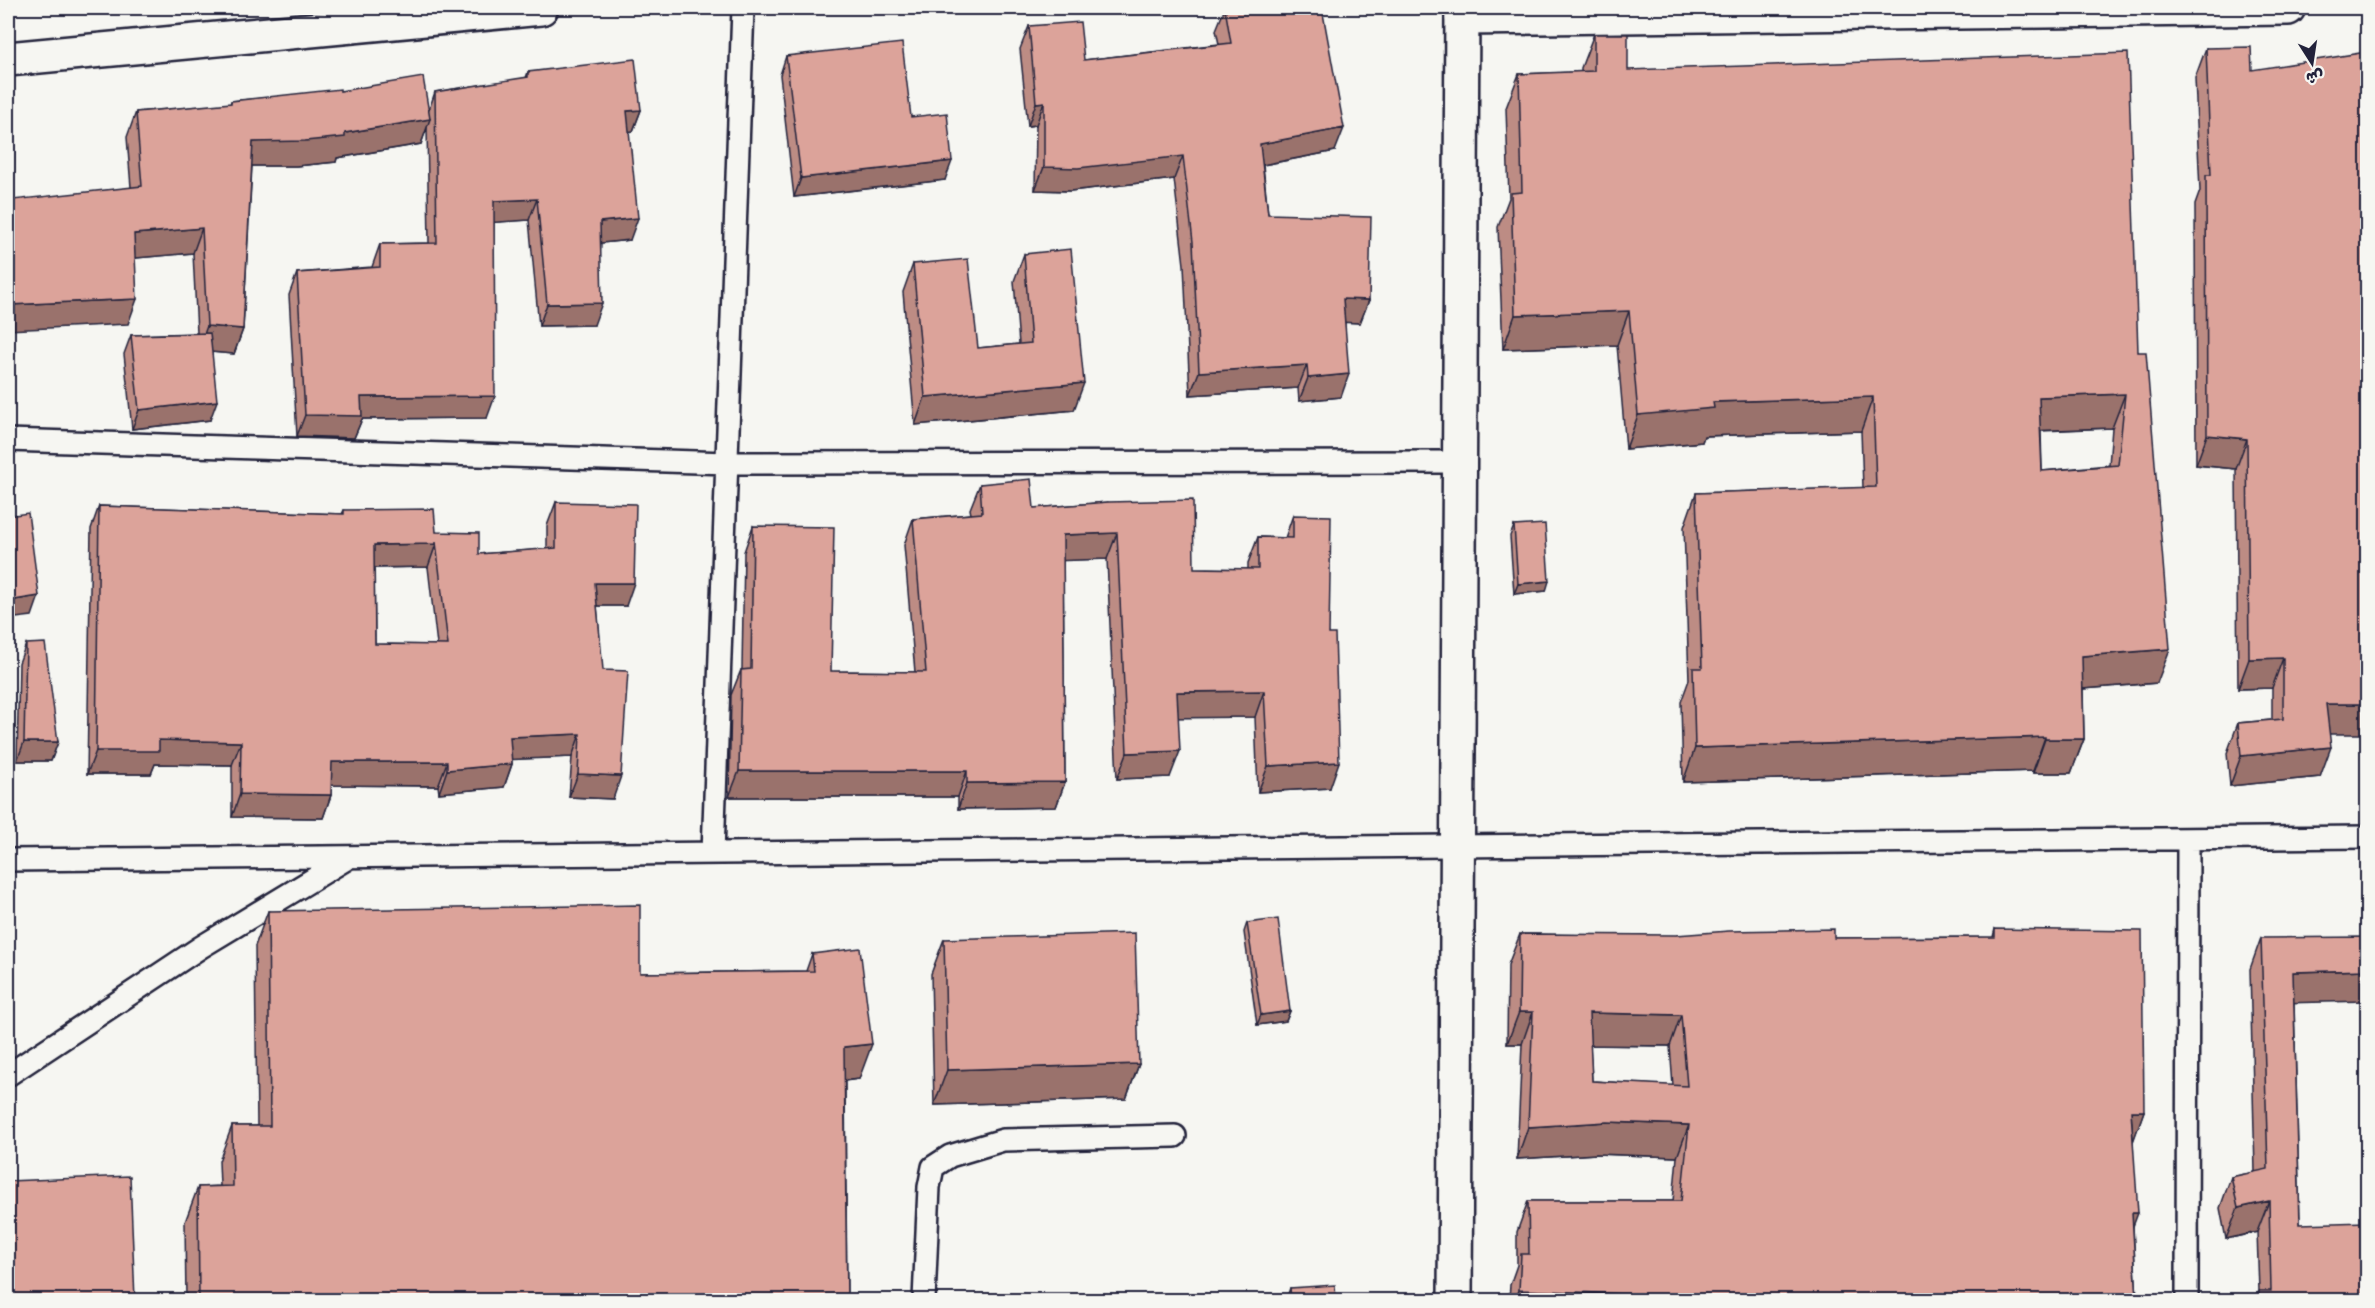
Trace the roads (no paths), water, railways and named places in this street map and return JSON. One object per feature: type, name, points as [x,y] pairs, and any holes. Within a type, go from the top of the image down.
[{"type":"street","points":[[8,59],[542,8]]},
{"type":"street","points":[[1455,1300],[1462,13],[2288,8]]},
{"type":"lane","points":[[713,853],[743,8]]},
{"type":"lane","points":[[8,440],[728,463],[1460,462]]},
{"type":"lane","points":[[8,860],[2367,837]]},
{"type":"lane","points":[[2187,1300],[2188,839]]},
{"type":"lane","points":[[8,1075],[201,947],[351,856]]},
{"type":"lane","points":[[924,1300],[929,1187],[933,1167],[950,1156],[1003,1140],[1175,1136]]}]
